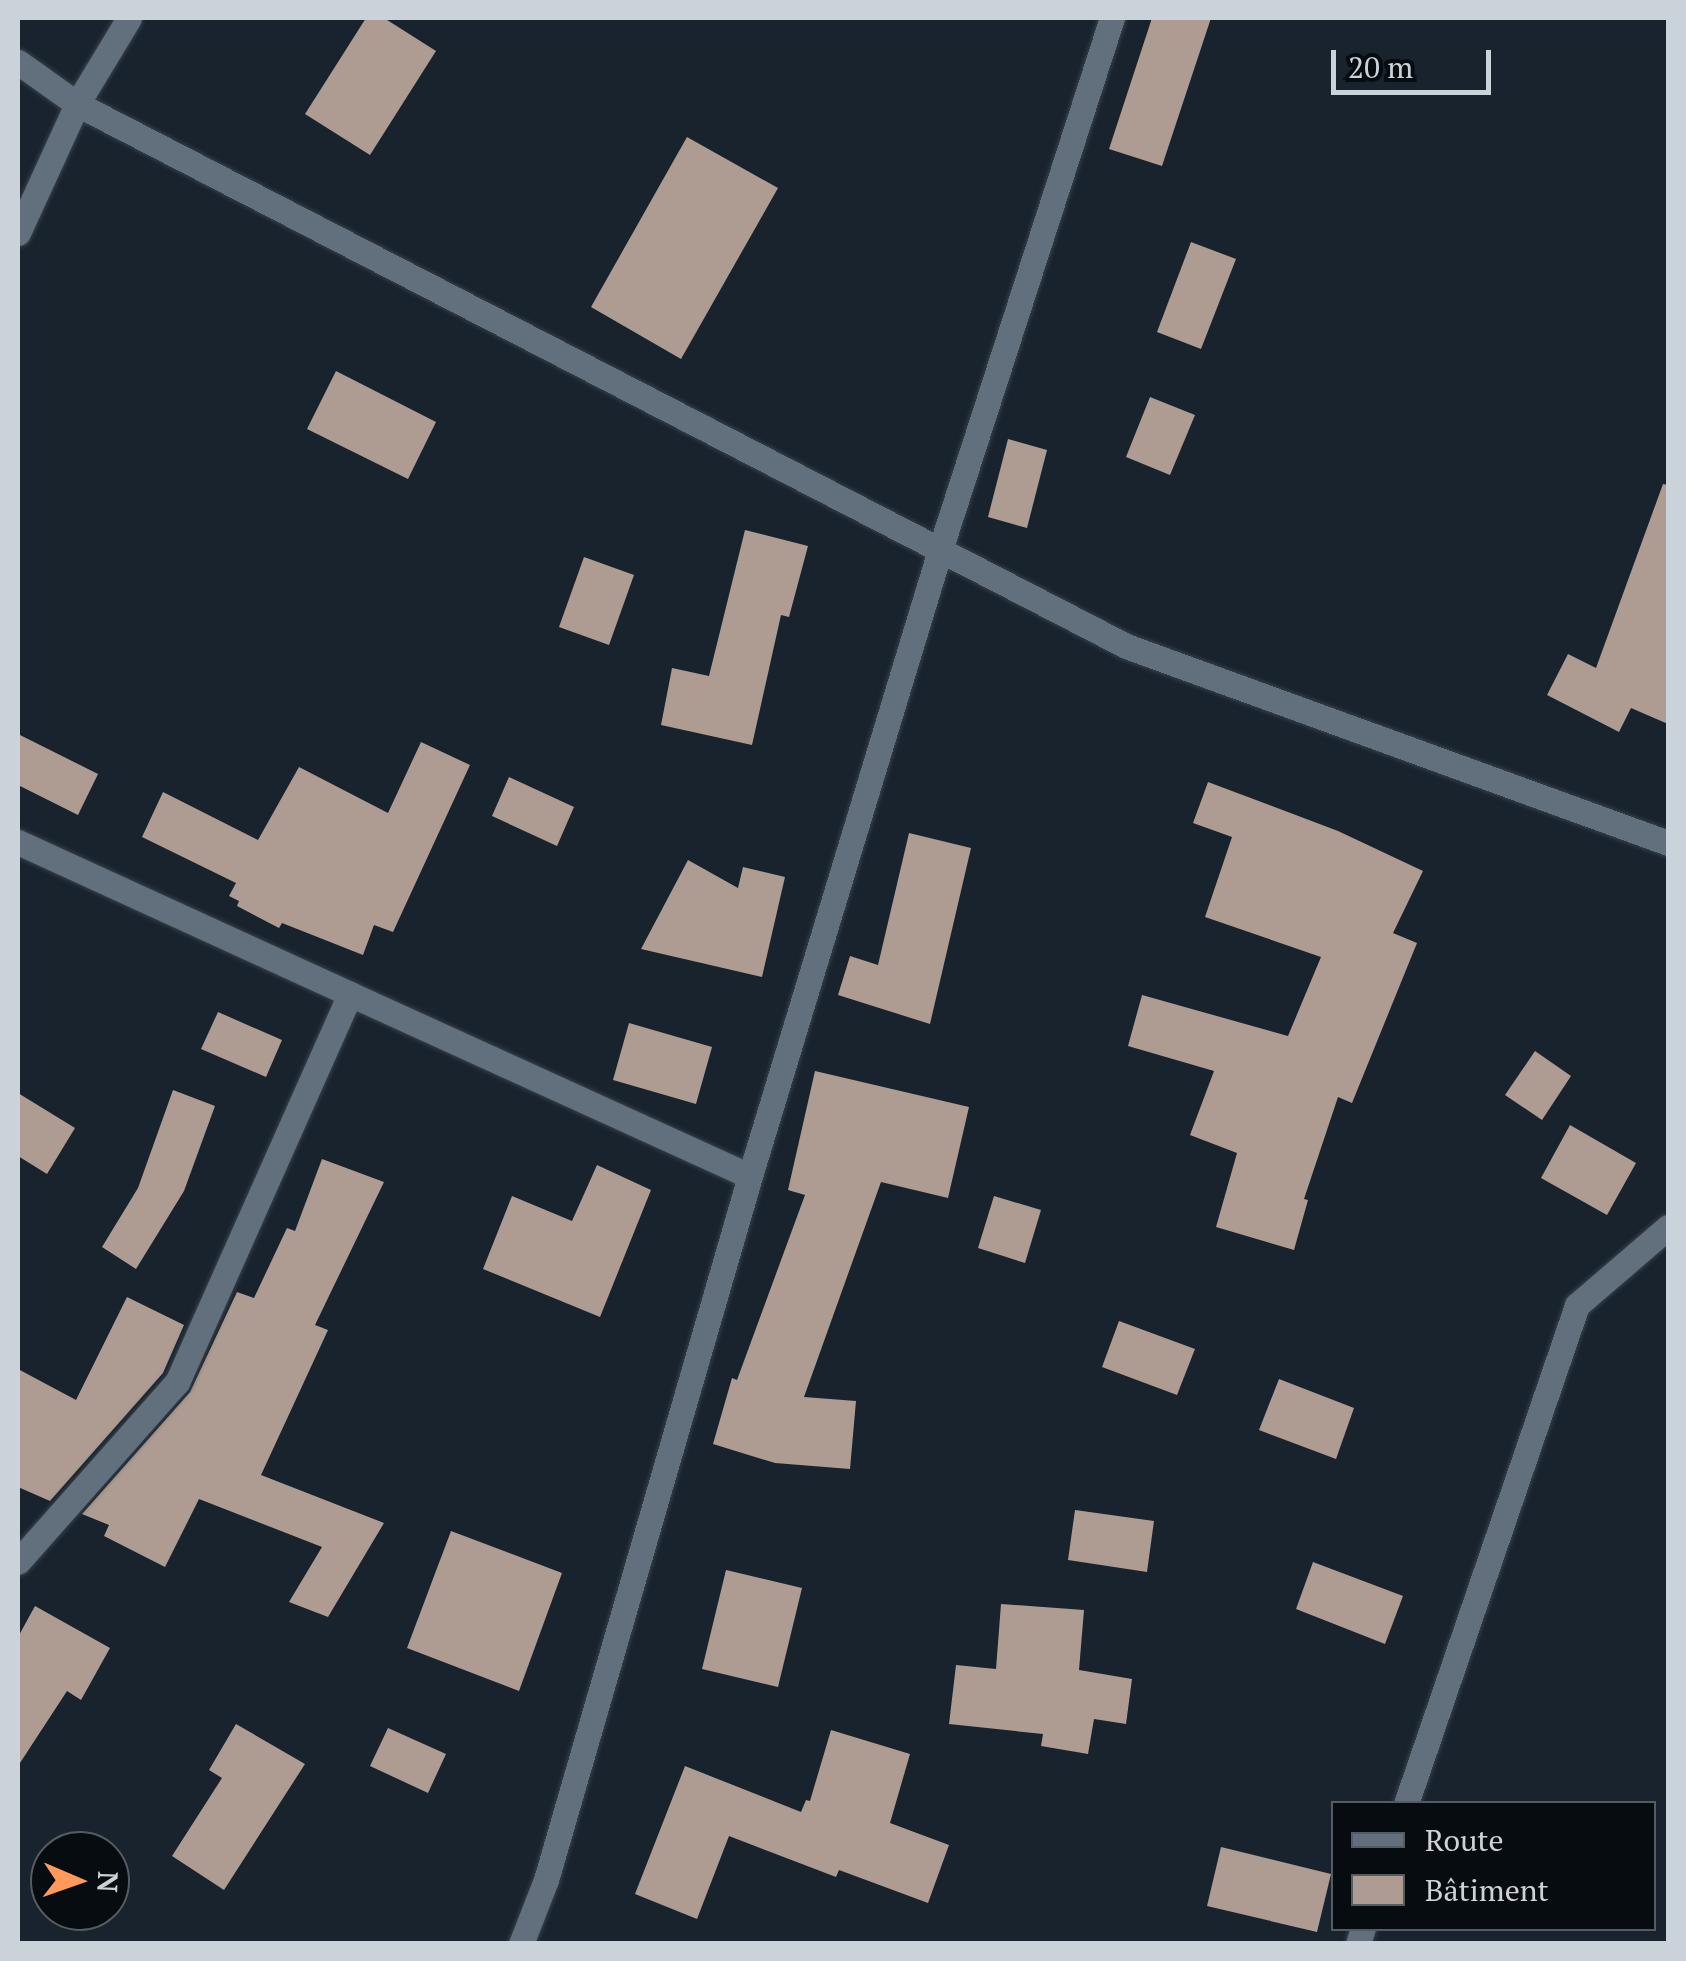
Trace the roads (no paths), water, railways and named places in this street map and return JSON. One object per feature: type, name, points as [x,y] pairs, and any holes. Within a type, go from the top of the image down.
[{"type":"street","points":[[18,233],[77,104],[129,18]]},
{"type":"street","points":[[521,1944],[546,1880],[750,1176],[941,547],[1112,18]]},
{"type":"street","points":[[18,62],[77,104],[941,547],[1126,646],[1668,843]]},
{"type":"street","points":[[18,842],[750,1176]]},
{"type":"street","points":[[18,1562],[176,1382],[350,994]]},
{"type":"street","points":[[1407,1801],[1577,1305],[1668,1228]]}]
